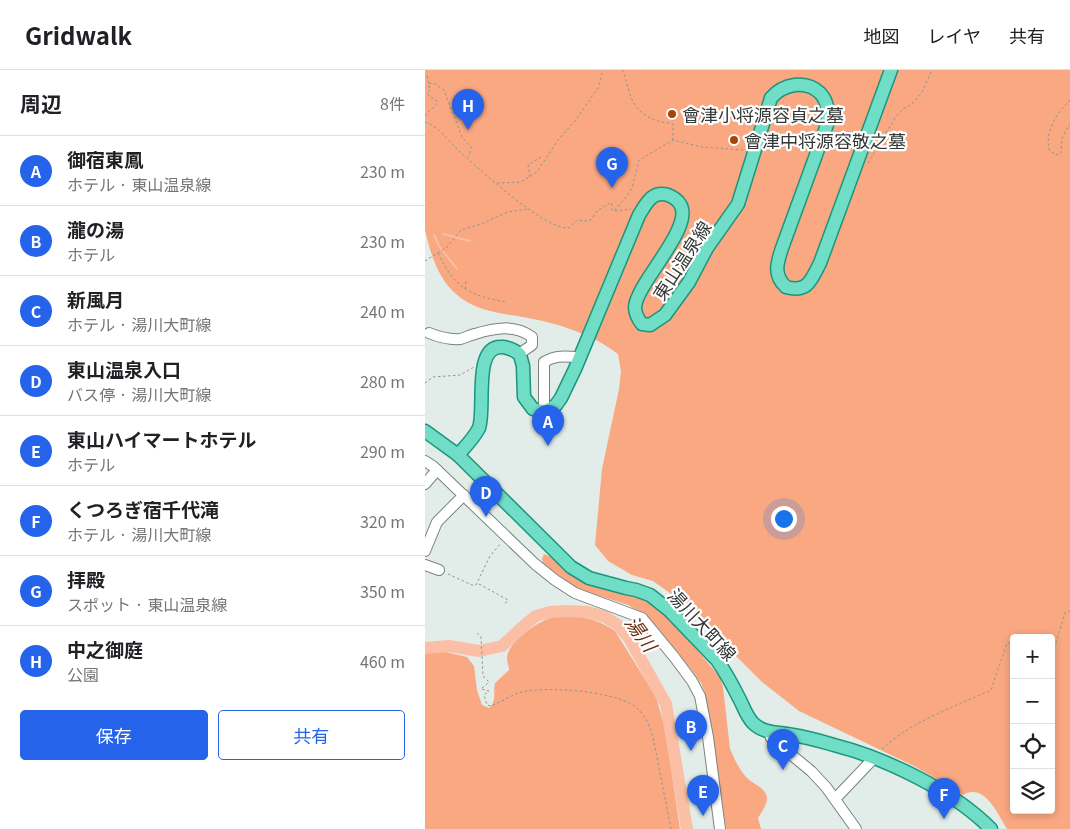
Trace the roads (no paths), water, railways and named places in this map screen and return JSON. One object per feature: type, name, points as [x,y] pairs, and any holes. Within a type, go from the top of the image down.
[{"type":"main road","name":"東山温泉線","points":[[544,411],[552,408],[561,398],[639,215],[647,202],[657,194],[665,194],[676,199],[682,208],[682,216],[680,225],[638,296],[635,306],[636,317],[642,324],[650,324],[665,315],[689,282],[707,248],[738,204],[748,176],[768,104],[776,93],[787,86],[799,84],[814,88],[821,94],[828,109],[828,122],[777,265],[777,273],[779,280],[786,288],[801,289],[809,284],[820,263],[891,70]]},
{"type":"main road","points":[[458,455],[471,441],[478,428],[481,418],[484,363],[490,351],[499,347],[513,350],[519,354],[523,366],[524,397],[533,409],[544,411]]},
{"type":"main road","name":"湯川大町線","points":[[425,431],[458,455],[536,533],[580,573],[605,583],[643,592],[659,601],[717,660],[753,722],[758,727],[769,732]]},
{"type":"main road","points":[[769,732],[794,735],[835,745],[902,770],[933,786],[975,814],[991,829]]},
{"type":"street","points":[[429,333],[445,339],[462,339],[494,329],[508,328],[532,337],[532,345],[519,354]]},
{"type":"street","points":[[544,411],[544,362],[552,357],[561,355],[580,357]]},
{"type":"street","points":[[425,461],[464,495],[535,564],[575,593],[642,618],[687,673],[700,696],[708,737],[720,829]]},
{"type":"street","points":[[425,484],[437,470]]},
{"type":"street","points":[[425,550],[437,522],[464,495]]},
{"type":"street","points":[[425,565],[439,570]]},
{"type":"street","points":[[769,732],[771,738],[811,771],[835,799],[856,829]]},
{"type":"street","points":[[835,799],[873,759]]},
{"type":"waterway","points":[[443,234],[470,241]]},
{"type":"waterway","points":[[434,235],[439,246],[457,269]]},
{"type":"waterway","name":"湯川","points":[[425,648],[449,646],[479,651],[502,646],[536,616],[550,612],[588,612],[605,617],[618,625],[629,638],[666,704],[687,829]]},
{"type":"place","name":"會津小将源容貞之墓","points":[[672,114]]},
{"type":"place","name":"中之御庭","points":[[468,130]]},
{"type":"place","name":"會津中将源容敬之墓","points":[[734,140]]},
{"type":"place","name":"拝殿","points":[[612,188]]},
{"type":"place","name":"御宿東鳳","points":[[548,446]]},
{"type":"place","name":"東山温泉入口","points":[[486,517]]},
{"type":"place","name":"瀧の湯","points":[[691,751]]},
{"type":"place","name":"新風月","points":[[783,770]]},
{"type":"place","name":"東山ハイマートホテル","points":[[703,816]]},
{"type":"place","name":"くつろぎ宿千代滝","points":[[944,819]]}]
